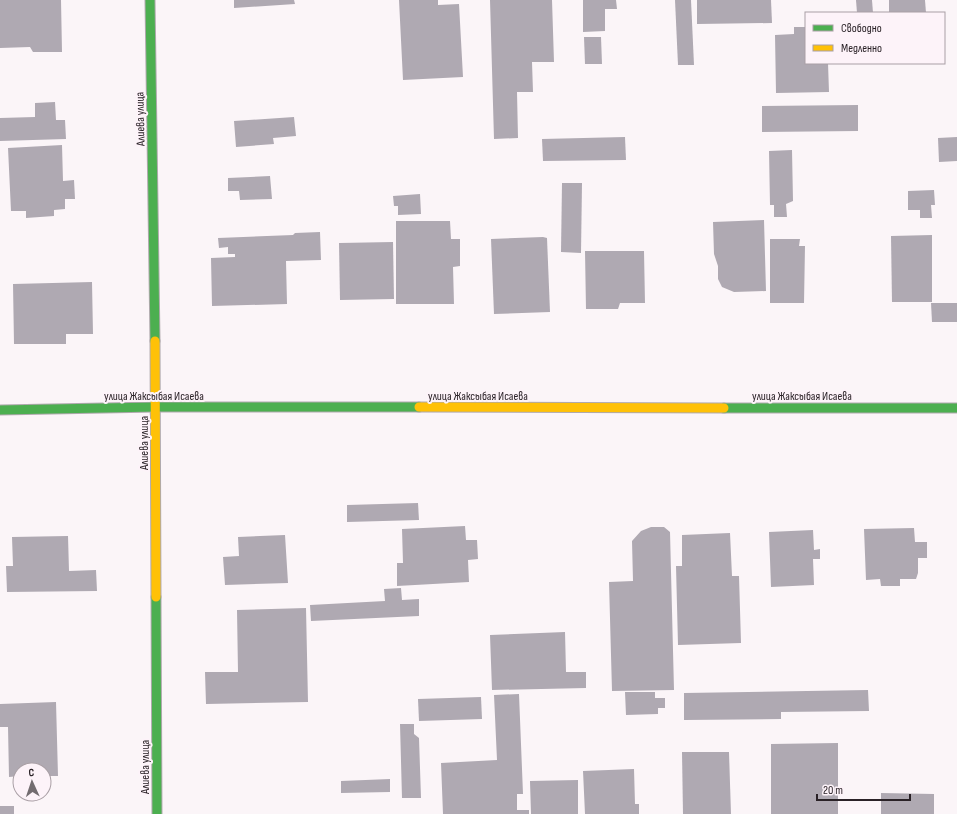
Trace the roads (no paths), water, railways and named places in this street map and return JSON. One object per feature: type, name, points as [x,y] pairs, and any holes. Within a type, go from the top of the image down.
[{"type":"street","name":"Алиева улица","points":[[150,0],[156,407],[157,814]]},
{"type":"street","name":"улица Жаксыбая Исаева","points":[[0,410],[156,407],[957,408]]}]
